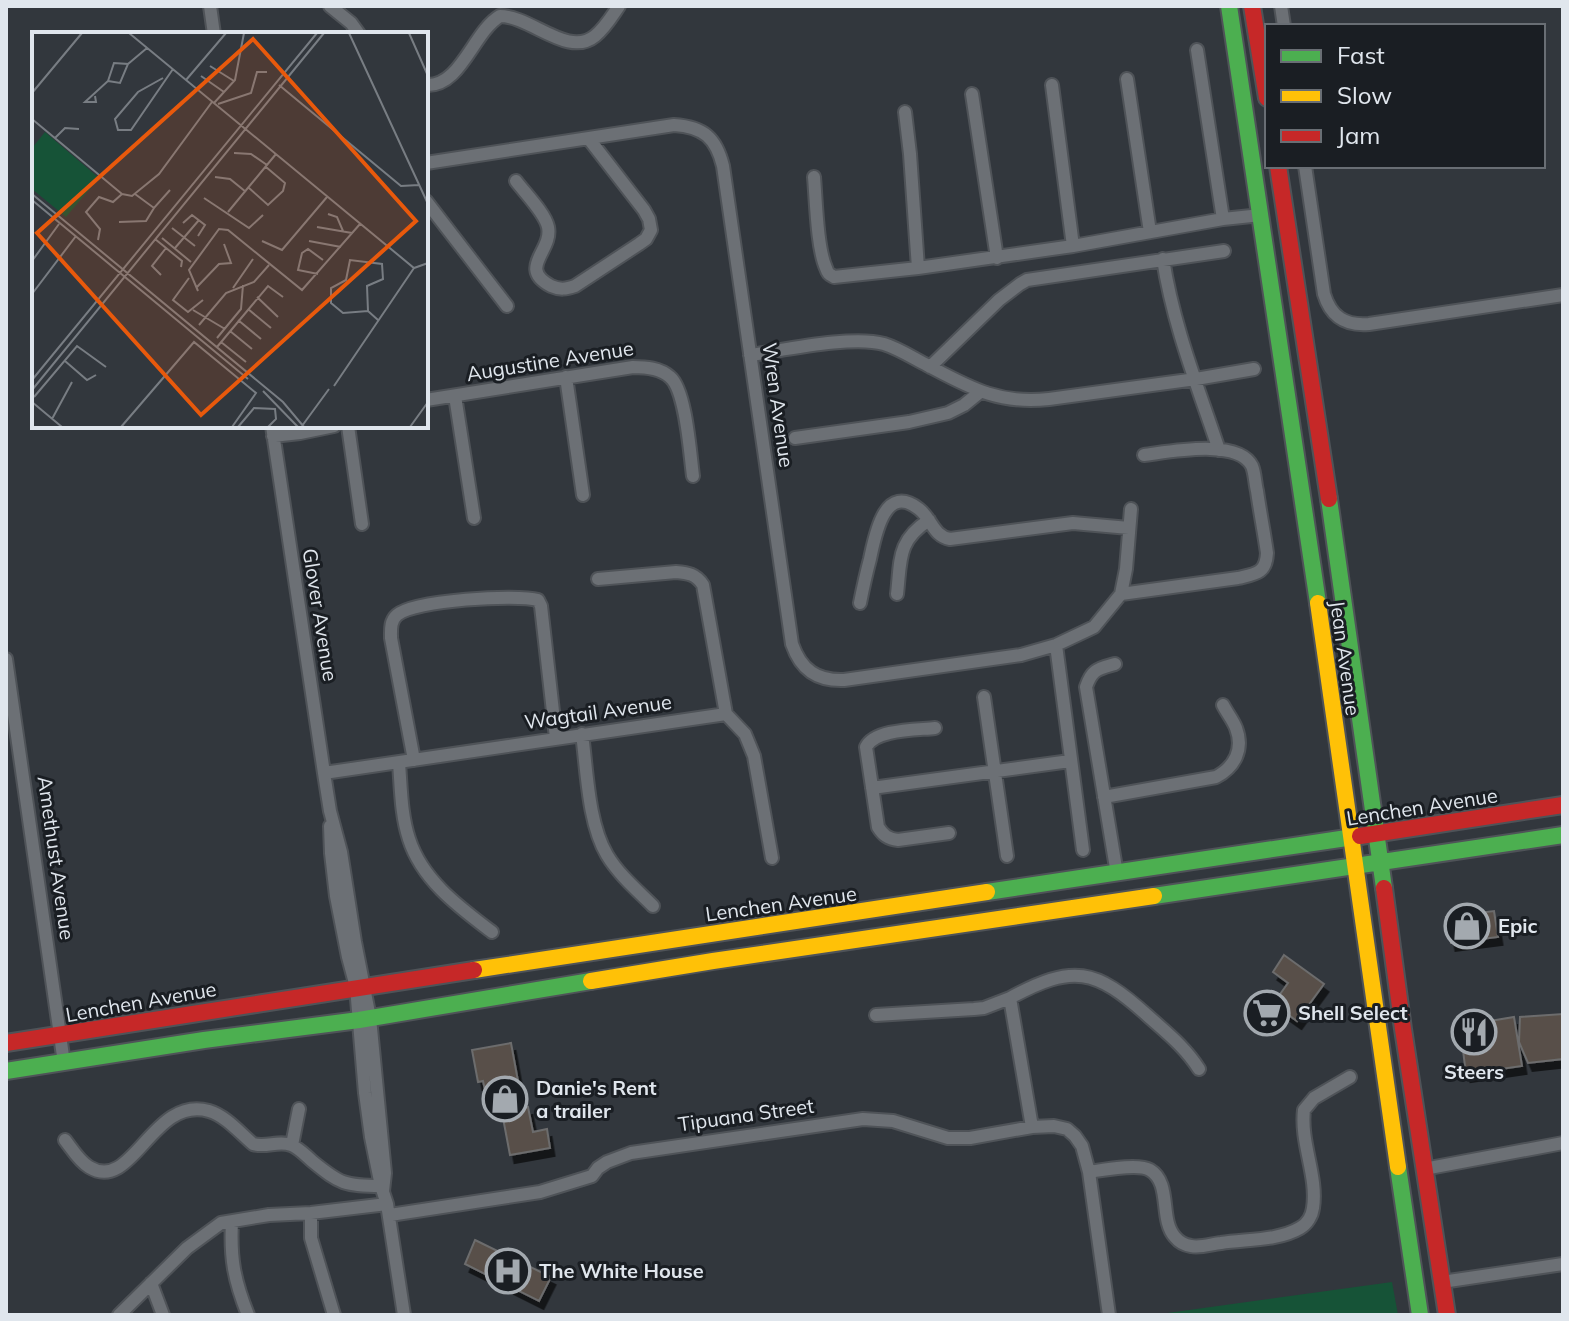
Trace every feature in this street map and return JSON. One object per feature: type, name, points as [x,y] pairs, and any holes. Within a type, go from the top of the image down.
[{"type":"main road","name":"Jean Avenue","points":[[1229,6],[1420,1315]]},
{"type":"main road","points":[[1252,6],[1265,86]]},
{"type":"main road","name":"Jean Avenue","points":[[1278,168],[1319,427],[1410,1080],[1447,1315]]},
{"type":"main road","points":[[1329,681],[1335,660],[1328,613],[1332,605],[1344,601]]},
{"type":"main road","name":"Lenchen Avenue","points":[[6,1043],[1563,805]]},
{"type":"main road","points":[[6,1071],[364,1019],[728,958],[1563,835]]},
{"type":"main road","points":[[1393,1130],[1397,1091],[1401,1084],[1410,1080]]},
{"type":"street","points":[[210,6],[214,32]]},
{"type":"street","points":[[330,6],[358,32]]},
{"type":"street","points":[[428,85],[448,79],[490,24],[500,16],[514,18],[563,40],[580,43],[599,32],[619,6]]},
{"type":"street","points":[[1197,50],[1223,219]]},
{"type":"street","points":[[1127,79],[1150,232]]},
{"type":"street","points":[[1052,85],[1073,246]]},
{"type":"street","points":[[972,94],[997,258]]},
{"type":"street","points":[[905,112],[918,268]]},
{"type":"street","name":"Wren Avenue","points":[[428,163],[674,125],[700,130],[713,142],[723,166],[788,618],[797,657],[805,667],[824,678],[844,680],[1021,655],[1056,645],[1094,627],[1121,594]]},
{"type":"street","points":[[516,181],[546,221],[548,229],[547,243],[535,269],[539,276],[556,288],[575,286],[646,239],[651,230],[644,210],[589,139]]},
{"type":"street","points":[[1305,168],[1324,294],[1334,315],[1341,320],[1358,325],[1369,324],[1563,295]]},
{"type":"street","points":[[814,177],[825,266],[830,275],[839,277],[997,258],[1261,215]]},
{"type":"street","points":[[428,204],[507,306]]},
{"type":"street","points":[[930,367],[999,300],[1027,280],[1224,251]]},
{"type":"street","points":[[1163,259],[1175,317],[1219,450]]},
{"type":"street","points":[[750,355],[837,343],[873,342],[886,345],[980,392],[1010,399],[1038,400],[1254,369]]},
{"type":"street","name":"Augustine Avenue","points":[[428,400],[646,367],[669,375],[675,383],[682,401],[693,476]]},
{"type":"street","points":[[566,377],[583,495]]},
{"type":"street","points":[[795,438],[909,422],[948,413],[980,392]]},
{"type":"street","points":[[455,396],[474,518]]},
{"type":"street","points":[[272,431],[300,433],[324,428]]},
{"type":"street","points":[[348,428],[362,524]]},
{"type":"street","name":"Glover Avenue","points":[[272,431],[330,811],[336,896],[348,957],[360,987],[385,1173],[385,1199],[404,1315]]},
{"type":"street","points":[[1131,509],[1121,594],[1238,578],[1255,574],[1265,566],[1267,553],[1252,466],[1239,456],[1206,448],[1144,455]]},
{"type":"street","points":[[860,603],[876,531],[891,505],[907,502],[923,512],[940,536],[950,539],[1073,523],[1129,528]]},
{"type":"street","points":[[897,594],[903,546],[910,535],[929,520]]},
{"type":"street","points":[[598,579],[676,572],[687,573],[700,580],[726,714],[745,734],[754,756],[772,858]]},
{"type":"street","points":[[414,760],[391,626],[404,611],[430,604],[514,597],[538,600],[556,738]]},
{"type":"street","points":[[1056,645],[1083,850]]},
{"type":"street","name":"Amethust Avenue","points":[[6,659],[64,1063]]},
{"type":"street","points":[[1115,664],[1097,669],[1089,676],[1086,687],[1117,874]]},
{"type":"street","points":[[984,697],[1007,856]]},
{"type":"street","points":[[1104,797],[1216,777],[1227,771],[1235,761],[1239,743],[1236,728],[1223,705]]},
{"type":"street","name":"Wagtail Avenue","points":[[324,773],[726,714]]},
{"type":"street","points":[[935,728],[893,733],[870,741],[866,747],[878,827],[886,837],[898,840],[949,833]]},
{"type":"street","points":[[582,734],[601,843],[619,872],[653,906]]},
{"type":"street","points":[[872,788],[1070,761]]},
{"type":"street","points":[[399,763],[406,829],[421,866],[442,891],[492,932]]},
{"type":"street","points":[[876,1015],[984,1008],[1050,979],[1064,976],[1091,978],[1122,993],[1184,1047],[1199,1069]]},
{"type":"street","points":[[1010,998],[1032,1127]]},
{"type":"street","points":[[1109,1315],[1089,1172],[1136,1167],[1152,1171],[1161,1184],[1171,1233],[1190,1246],[1277,1236],[1298,1229],[1306,1224],[1313,1209],[1304,1110],[1314,1098],[1350,1077]]},
{"type":"street","points":[[65,1140],[87,1166],[103,1172],[121,1166],[131,1158],[170,1117],[184,1110],[195,1109],[217,1114],[253,1144],[292,1145],[343,1183],[385,1199]]},
{"type":"street","points":[[292,1145],[299,1109]]},
{"type":"street","name":"Tipuana Street","points":[[385,1199],[540,1192],[592,1176],[607,1162],[631,1153],[863,1119],[893,1121],[948,1138],[970,1138],[1032,1127],[1067,1129],[1082,1146],[1089,1172]]},
{"type":"street","points":[[1424,1169],[1563,1143]]},
{"type":"street","points":[[119,1315],[203,1235],[221,1223],[269,1215],[311,1213],[385,1199]]},
{"type":"street","points":[[311,1213],[311,1238],[334,1315]]},
{"type":"street","points":[[232,1221],[232,1266],[248,1315]]},
{"type":"street","points":[[1442,1282],[1563,1264]]},
{"type":"street","points":[[151,1283],[163,1315]]},
{"type":"green space","points":[[1392,1282],[1398,1315],[1153,1315]]},
{"type":"building","points":[[1494,911],[1498,937],[1451,943],[1446,917]]},
{"type":"building","points":[[1284,955],[1324,984],[1297,1021],[1273,1004],[1288,983],[1273,972]]},
{"type":"building","points":[[1563,1014],[1563,1059],[1528,1063],[1519,1042],[1520,1017]]},
{"type":"building","points":[[1514,1017],[1522,1066],[1466,1074],[1460,1026]]},
{"type":"building","name":"Danie's Rent a trailer","points":[[511,1043],[520,1092],[515,1093],[518,1109],[528,1107],[533,1132],[547,1129],[550,1148],[510,1155],[500,1102],[495,1103],[494,1098],[487,1099],[483,1081],[478,1082],[472,1050]]},
{"type":"building","name":"The White House","points":[[475,1240],[551,1277],[539,1301],[465,1264]]},
{"type":"traffic: fast","points":[[1229,6],[1318,603]]},
{"type":"traffic: fast","points":[[1329,499],[1384,888]]},
{"type":"traffic: fast","points":[[1154,896],[1563,835]]},
{"type":"traffic: fast","points":[[987,892],[1360,836]]},
{"type":"traffic: fast","points":[[6,1071],[359,1020],[591,981]]},
{"type":"traffic: fast","points":[[1398,1167],[1420,1315]]},
{"type":"traffic: slow","points":[[1318,603],[1398,1167]]},
{"type":"traffic: slow","points":[[474,970],[987,892]]},
{"type":"traffic: slow","points":[[591,981],[1154,896]]},
{"type":"traffic: jam","points":[[1252,6],[1265,86]]},
{"type":"traffic: jam","points":[[1278,168],[1329,499]]},
{"type":"traffic: jam","points":[[1360,836],[1563,805]]},
{"type":"traffic: jam","points":[[1384,888],[1447,1315]]},
{"type":"traffic: jam","points":[[6,1043],[474,970]]},
{"type":"place","name":"Epic","points":[[1467,926]]},
{"type":"place","name":"Shell Select","points":[[1267,1013]]},
{"type":"place","name":"Steers","points":[[1474,1032]]},
{"type":"place","name":"Danie's Rent a trailer","points":[[505,1099]]},
{"type":"place","name":"The White House","points":[[508,1271]]}]
